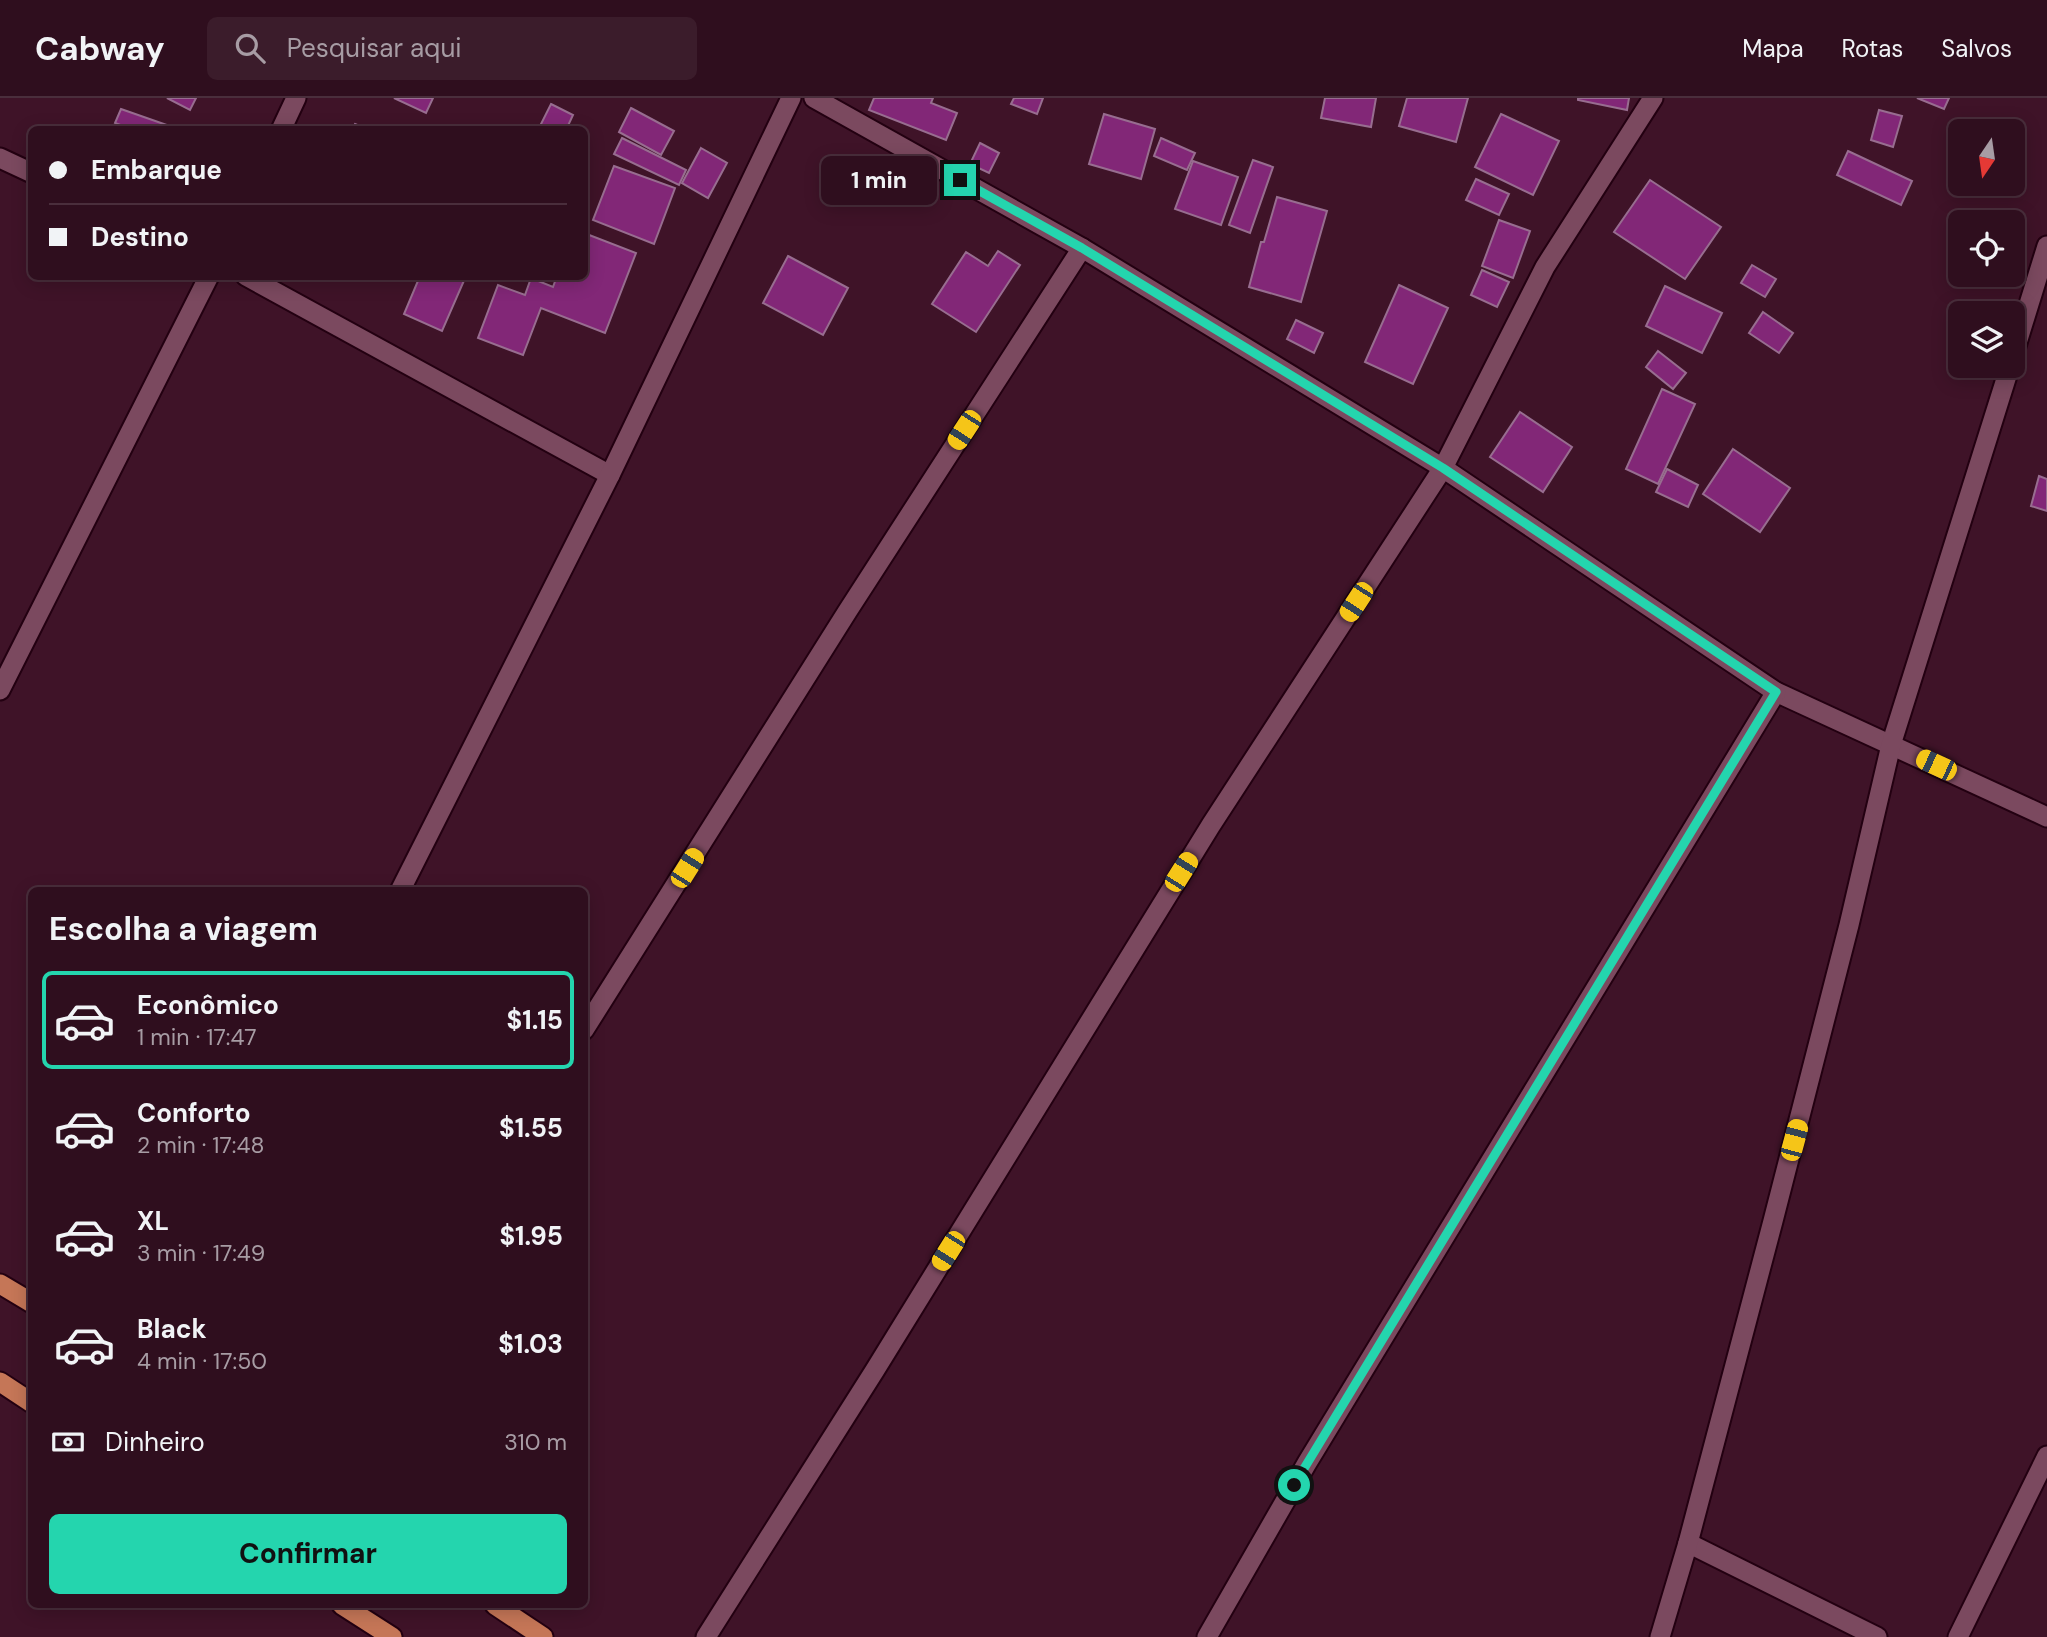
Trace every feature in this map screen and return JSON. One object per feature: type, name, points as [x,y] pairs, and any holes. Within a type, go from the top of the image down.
[{"type":"main road","points":[[0,1284],[28,1301]]},
{"type":"main road","points":[[0,1382],[28,1400]]},
{"type":"main road","points":[[347,1608],[392,1637]]},
{"type":"main road","points":[[500,1608],[543,1637]]},
{"type":"street","points":[[283,126],[296,98]]},
{"type":"street","points":[[402,887],[610,475],[791,98]]},
{"type":"street","points":[[814,98],[1082,248],[1443,468],[1776,692],[2047,817]]},
{"type":"street","points":[[706,1637],[1211,825],[1443,468],[1545,267],[1653,98]]},
{"type":"street","points":[[0,158],[28,171]]},
{"type":"street","points":[[2025,324],[2043,276],[2047,246]]},
{"type":"street","points":[[588,1024],[839,624],[1082,248]]},
{"type":"street","points":[[0,690],[207,280]]},
{"type":"street","points":[[253,280],[610,475]]},
{"type":"street","points":[[1660,1637],[1688,1543],[1849,925],[1891,745],[2006,378]]},
{"type":"street","points":[[1206,1637],[1307,1463],[1776,692]]},
{"type":"street","points":[[1958,1637],[2047,1456]]},
{"type":"street","points":[[1688,1543],[1877,1637]]},
{"type":"building","points":[[167,98],[196,98],[190,110]]},
{"type":"building","points":[[394,98],[433,98],[426,113]]},
{"type":"building","points":[[874,98],[933,98],[931,103],[957,113],[946,140],[869,110]]},
{"type":"building","points":[[1014,98],[1043,98],[1037,114],[1011,104]]},
{"type":"building","points":[[1325,98],[1376,98],[1371,127],[1321,118]]},
{"type":"building","points":[[1407,98],[1468,98],[1456,142],[1399,126]]},
{"type":"building","points":[[1578,98],[1629,98],[1627,110]]},
{"type":"building","points":[[1917,98],[1949,98],[1944,109]]},
{"type":"building","points":[[551,104],[573,115],[568,126],[540,126]]},
{"type":"building","points":[[631,108],[674,131],[661,155],[619,132]]},
{"type":"building","points":[[121,109],[170,126],[123,126],[115,123]]},
{"type":"building","points":[[1879,110],[1902,116],[1893,147],[1871,140]]},
{"type":"building","points":[[1104,114],[1155,129],[1141,179],[1089,164]]},
{"type":"building","points":[[1501,114],[1559,141],[1533,195],[1475,167]]},
{"type":"building","points":[[622,138],[686,170],[679,185],[614,154]]},
{"type":"building","points":[[1161,138],[1195,153],[1187,170],[1154,156]]},
{"type":"building","points":[[980,143],[999,153],[989,173],[970,164]]},
{"type":"building","points":[[701,148],[727,163],[708,198],[682,183]]},
{"type":"building","points":[[1848,151],[1912,181],[1901,205],[1837,175]]},
{"type":"building","points":[[1253,160],[1273,167],[1250,233],[1229,225]]},
{"type":"building","points":[[1193,161],[1238,177],[1221,225],[1175,209]]},
{"type":"building","points":[[614,166],[675,188],[654,244],[593,220]]},
{"type":"building","points":[[1476,179],[1509,194],[1499,215],[1466,200]]},
{"type":"building","points":[[1650,180],[1721,227],[1685,279],[1614,232]]},
{"type":"building","points":[[1277,197],[1327,211],[1301,302],[1249,287]]},
{"type":"building","points":[[1499,220],[1530,231],[1513,278],[1482,266]]},
{"type":"building","points":[[588,235],[636,253],[605,333],[541,308],[523,355],[478,338],[498,285],[525,295],[530,280],[553,287],[556,280],[588,280]]},
{"type":"building","points":[[998,251],[1020,265],[976,332],[932,304],[966,252],[988,266]]},
{"type":"building","points":[[788,256],[848,288],[823,335],[763,303]]},
{"type":"building","points":[[1752,265],[1776,279],[1765,297],[1741,283]]},
{"type":"building","points":[[1482,270],[1509,282],[1497,307],[1471,295]]},
{"type":"building","points":[[418,280],[464,280],[442,331],[404,314]]},
{"type":"building","points":[[1399,285],[1448,308],[1413,384],[1365,362]]},
{"type":"building","points":[[1665,286],[1722,313],[1702,353],[1646,326]]},
{"type":"building","points":[[1763,312],[1793,333],[1779,353],[1749,333]]},
{"type":"building","points":[[1296,320],[1323,333],[1314,353],[1287,339]]},
{"type":"building","points":[[1658,351],[1686,373],[1673,389],[1646,367]]},
{"type":"building","points":[[1662,389],[1695,404],[1658,484],[1626,469]]},
{"type":"building","points":[[1520,412],[1572,447],[1543,492],[1490,457]]},
{"type":"building","points":[[1733,449],[1790,488],[1760,532],[1703,494]]},
{"type":"building","points":[[1667,469],[1698,485],[1688,507],[1656,492]]},
{"type":"building","points":[[2039,476],[2047,479],[2047,511],[2031,506]]},
{"type":"route","points":[[960,180],[1082,248],[1443,468],[1776,692],[1294,1485]]}]
